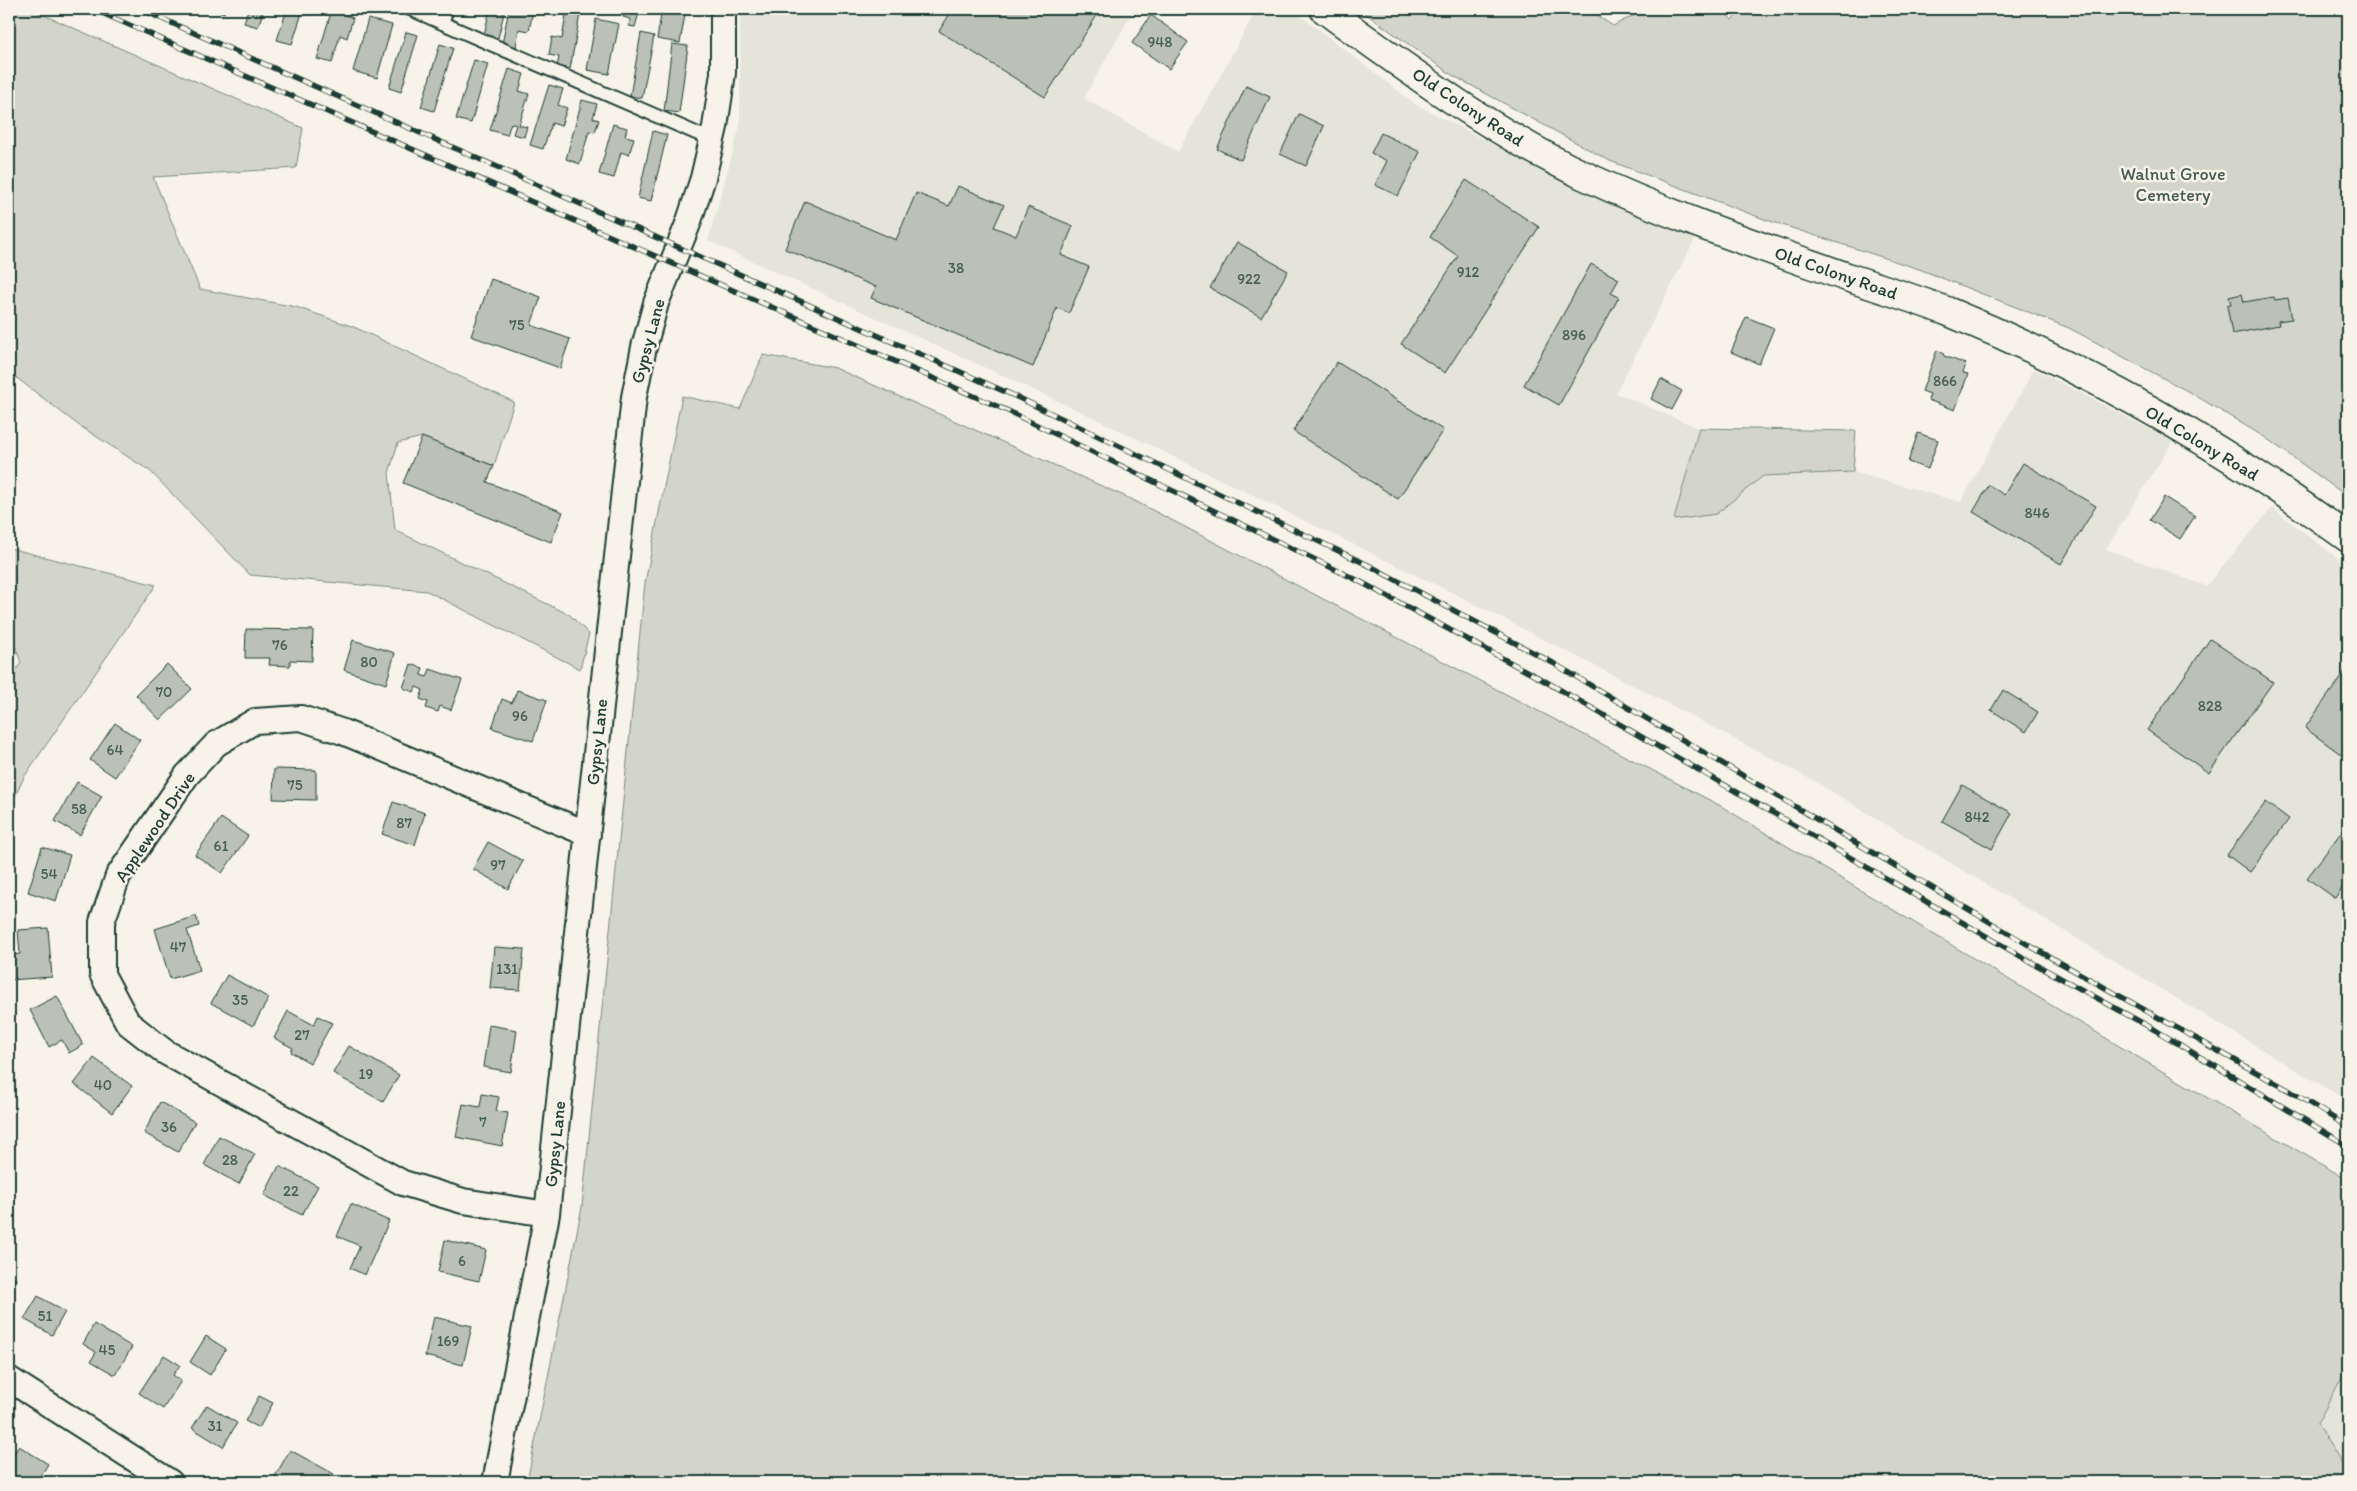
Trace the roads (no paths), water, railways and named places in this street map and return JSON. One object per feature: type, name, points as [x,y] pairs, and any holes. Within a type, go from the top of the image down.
[{"type":"main road","name":"Old Colony Road","points":[[1324,9],[1454,101],[1519,141],[1581,174],[1652,206],[1946,311],[2019,342],[2099,382],[2177,427],[2254,473],[2348,538]]},
{"type":"street","name":"Gypsy Lane","points":[[495,1482],[547,1214],[634,397],[644,347],[656,303],[688,224],[712,140],[723,73],[723,9]]},
{"type":"street","name":"Applewood Drive","points":[[547,1214],[462,1201],[403,1183],[165,1052],[128,1023],[102,974],[102,922],[118,876],[187,775],[216,744],[255,721],[301,718],[343,732],[588,834]]},
{"type":"street","points":[[9,1378],[170,1482]]},
{"type":"lane","points":[[410,9],[712,140]]},
{"type":"lane","points":[[442,24],[447,9]]},
{"type":"railway","points":[[93,9],[1008,411],[1357,580],[1543,680],[2024,958],[2157,1031],[2348,1146]]},
{"type":"railway","points":[[140,9],[1017,397],[1368,565],[1553,663],[2032,947],[2290,1091],[2348,1127]]},
{"type":"park label","name":"Walnut Grove Cemetery","points":[[2173,184]]}]
